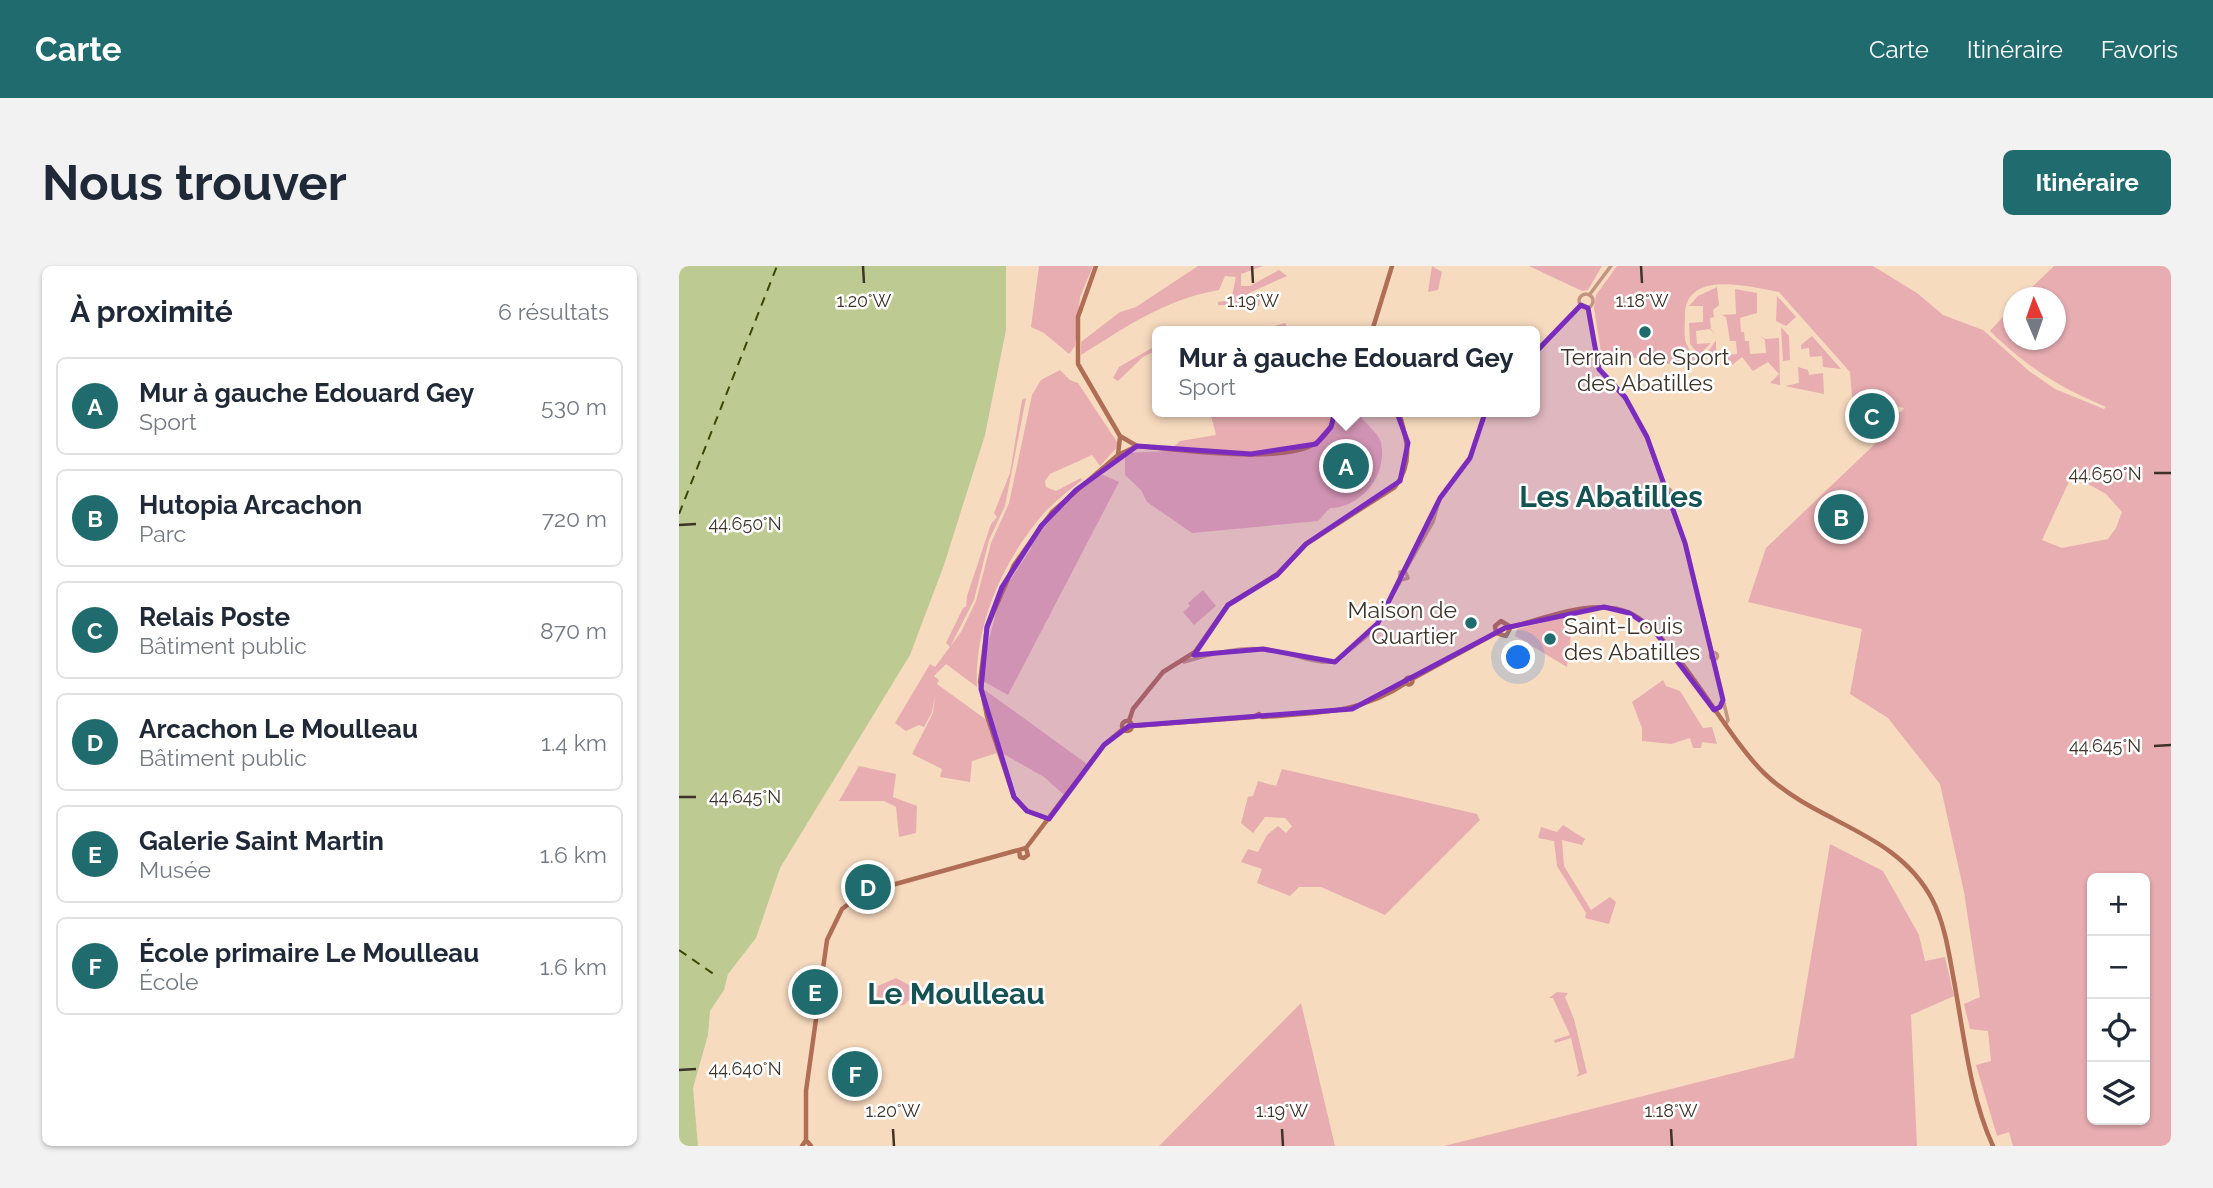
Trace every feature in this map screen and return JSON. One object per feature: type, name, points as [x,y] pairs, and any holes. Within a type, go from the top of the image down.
[{"type":"main road","points":[[1096,266],[1078,317],[1078,364],[1120,436],[1122,450]]},
{"type":"main road","points":[[1374,326],[1392,266]]},
{"type":"main road","points":[[1049,819],[1027,811],[1014,797],[981,690],[982,654],[994,606],[1014,565],[1052,512],[1122,450],[1137,446],[1224,453],[1286,452],[1304,448],[1323,437],[1333,417]]},
{"type":"main road","points":[[1131,723],[1133,709],[1163,672],[1197,654],[1222,611],[1235,598],[1279,573],[1306,544],[1395,488],[1403,474],[1409,450],[1400,417]]},
{"type":"main road","points":[[1120,436],[1137,446]]},
{"type":"main road","points":[[1122,450],[1126,440]]},
{"type":"main road","points":[[1496,633],[1495,626],[1501,621],[1511,627],[1590,608],[1616,608],[1629,612],[1653,629],[1756,765],[1796,799],[1878,841],[1905,864],[1928,892],[1946,941],[1970,1065],[1993,1146]]},
{"type":"main road","points":[[802,1146],[806,1140],[806,1091],[828,940],[835,919],[848,903],[863,893],[1026,848],[1104,745],[1123,729],[1122,723],[1345,710],[1369,703],[1406,683],[1411,684],[1412,679],[1496,633],[1506,636],[1511,627]]},
{"type":"main road","points":[[1019,850],[1018,855],[1024,858],[1028,855],[1026,848]]},
{"type":"main road","points":[[806,1140],[811,1146]]},
{"type":"street","points":[[1540,349],[1581,305],[1580,296],[1590,294],[1611,266]]},
{"type":"street","points":[[1590,294],[1593,301],[1588,307],[1598,369],[1627,401],[1647,437],[1666,489],[1672,492],[1668,498],[1685,543],[1712,652],[1717,654],[1713,659],[1728,720],[1725,725]]},
{"type":"street","points":[[1581,305],[1588,307]]},
{"type":"street","points":[[1197,654],[1262,649],[1299,659],[1335,662],[1371,633],[1401,580],[1408,578],[1405,571],[1433,522],[1440,498],[1470,458],[1483,417]]},
{"type":"street","points":[[1714,710],[1723,700]]},
{"type":"highlighted area","points":[[1581,305],[1588,308],[1599,369],[1625,397],[1647,437],[1685,543],[1723,700],[1720,707],[1714,710],[1653,629],[1629,613],[1604,607],[1505,628],[1352,709],[1129,726],[1104,745],[1049,819],[1027,811],[1014,797],[981,689],[987,627],[1002,587],[1041,526],[1076,490],[1137,446],[1251,454],[1316,444],[1331,427],[1340,391],[1371,341],[1408,443],[1400,481],[1306,544],[1277,575],[1228,605],[1194,655],[1263,649],[1335,662],[1378,623],[1440,498],[1470,458],[1485,413],[1501,388]]},
{"type":"shaded area","points":[[679,266],[1006,266],[1006,330],[985,435],[944,565],[910,655],[780,868],[756,938],[728,974],[724,990],[710,1011],[708,1035],[693,1088],[698,1146],[679,1146]]},
{"type":"shaded area","points":[[1039,266],[1093,266],[1080,297],[1075,346],[1069,354],[1044,333],[1031,327]]},
{"type":"shaded area","points":[[1198,266],[1263,266],[1241,274],[1241,286],[1250,286],[1279,270],[1287,276],[1249,293],[1247,300],[1260,300],[1259,306],[1218,305],[1218,302],[1231,300],[1236,277],[1225,276],[1219,290],[1163,307],[1081,355],[1081,342],[1120,312],[1136,307]]},
{"type":"shaded area","points":[[1432,266],[1442,272],[1438,290],[1428,292]]},
{"type":"shaded area","points":[[1529,266],[1602,266],[1588,290],[1582,291]]},
{"type":"shaded area","points":[[1617,266],[1873,266],[1917,293],[1943,315],[1983,330],[2003,350],[2055,389],[2104,409],[2106,407],[2044,375],[2011,350],[2066,350],[2066,287],[2032,287],[2054,266],[2171,266],[2171,1146],[2013,1146],[2009,1132],[1997,1136],[1976,1065],[1991,1061],[1988,1031],[1970,1029],[1964,1004],[1980,997],[1964,892],[1940,784],[1888,718],[1850,694],[1862,629],[1748,602],[1766,548],[1876,443],[1875,429],[1863,405],[1901,412],[1904,408],[1852,397],[1850,372],[1779,292],[1720,284],[1706,286],[1695,292],[1687,302],[1685,332],[1686,342],[1695,359],[1686,367],[1601,352],[1594,308],[1596,295]],"holes":[[[2072,475],[2106,494],[2122,512],[2108,539],[2062,548],[2042,540]]]},
{"type":"shaded area","points":[[1717,287],[1719,305],[1713,310],[1714,317],[1710,318],[1711,329],[1715,334],[1710,329],[1696,331],[1697,344],[1711,343],[1699,355],[1690,344],[1689,323],[1703,322],[1703,306],[1689,306],[1698,296]]},
{"type":"shaded area","points":[[1735,289],[1757,293],[1757,313],[1740,318],[1741,332],[1744,332],[1745,341],[1749,341],[1750,354],[1766,353],[1765,340],[1759,335],[1765,339],[1779,338],[1780,385],[1770,383],[1779,374],[1768,362],[1753,371],[1742,357],[1731,366],[1716,352],[1703,359],[1716,340],[1716,349],[1721,355],[1737,354],[1736,341],[1730,341],[1726,317],[1722,315],[1736,314]]},
{"type":"shaded area","points":[[1777,296],[1796,317],[1786,326],[1776,321]]},
{"type":"shaded area","points":[[2003,317],[2003,343],[1990,331]]},
{"type":"shaded area","points":[[1781,327],[1789,336],[1790,360],[1783,361]]},
{"type":"shaded area","points":[[1812,336],[1841,369],[1823,367],[1822,356],[1810,357],[1809,348],[1801,349],[1801,345]]},
{"type":"shaded area","points":[[1152,348],[1152,352],[1143,357],[1118,381],[1113,378],[1119,367]]},
{"type":"shaded area","points":[[1798,367],[1808,370],[1809,375],[1823,373],[1824,394],[1785,386],[1799,383]]},
{"type":"shaded area","points":[[1060,370],[1070,380],[1078,383],[1119,445],[1100,466],[1092,455],[1050,474],[1045,481],[1046,487],[1056,491],[1081,478],[1082,480],[1045,512],[1030,530],[1005,571],[986,617],[977,664],[977,687],[946,664],[934,676],[939,680],[937,684],[988,721],[997,753],[972,761],[970,782],[940,777],[942,769],[912,754],[933,713],[935,695],[932,712],[924,727],[919,725],[906,731],[895,723],[930,664],[935,667],[961,632],[976,601],[991,543],[1009,503],[1032,395],[1041,380]]},
{"type":"shaded area","points":[[1026,398],[1005,506],[989,540],[974,600],[950,647],[946,643],[963,608],[966,607],[967,596],[991,524],[997,517],[994,513],[1010,473],[1022,400]]},
{"type":"shaded area","points":[[1211,417],[1361,417],[1381,442],[1382,454],[1376,477],[1370,487],[1352,502],[1330,508],[1318,521],[1192,533],[1147,502],[1141,490],[1125,475],[1125,453],[1169,451],[1180,441],[1216,435]]},
{"type":"shaded area","points":[[1103,475],[1119,482],[1008,695],[983,681],[984,658],[1001,594],[1032,547],[1030,545],[1054,516],[1083,486]]},
{"type":"shaded area","points":[[1203,590],[1216,606],[1194,625],[1183,612],[1190,606],[1188,603]]},
{"type":"shaded area","points":[[1573,617],[1567,667],[1515,636],[1517,629]]},
{"type":"shaded area","points":[[1663,680],[1666,686],[1680,691],[1703,728],[1712,727],[1717,744],[1702,742],[1701,748],[1693,748],[1690,738],[1671,744],[1642,741],[1642,728],[1632,702]]},
{"type":"shaded area","points":[[982,688],[1087,764],[1064,795],[1044,777],[1002,753]]},
{"type":"shaded area","points":[[859,766],[896,774],[893,797],[917,806],[916,833],[899,837],[896,807],[884,801],[839,801]]},
{"type":"shaded area","points":[[1282,769],[1477,814],[1480,820],[1385,915],[1321,887],[1299,887],[1290,896],[1257,883],[1262,869],[1241,862],[1248,849],[1258,852],[1267,835],[1278,826],[1286,833],[1292,826],[1285,818],[1265,817],[1253,833],[1241,823],[1248,797],[1253,796],[1258,781],[1276,786]]},
{"type":"shaded area","points":[[1563,825],[1585,839],[1582,845],[1562,840],[1564,866],[1591,910],[1610,897],[1616,902],[1609,924],[1585,918],[1586,913],[1557,866],[1554,841],[1538,838],[1541,827],[1557,832]]},
{"type":"shaded area","points":[[1830,844],[1883,871],[1919,935],[1925,961],[1945,957],[1954,996],[1911,1015],[1917,1146],[1444,1146],[1794,1058]]},
{"type":"shaded area","points":[[896,978],[911,986],[911,998],[904,1005],[892,1006],[877,996],[878,986]]},
{"type":"shaded area","points":[[1557,992],[1568,993],[1565,997],[1574,1019],[1587,1073],[1576,1077],[1579,1073],[1571,1038],[1555,1043],[1554,1040],[1570,1035],[1553,998],[1549,998]]},
{"type":"shaded area","points":[[1301,1003],[1335,1146],[1159,1146],[1160,1145]]},
{"type":"ferry route","points":[[679,514],[777,266]]},
{"type":"ferry route","points":[[679,950],[715,975]]},
{"type":"place","name":"Terrain de Sport des Abatilles","points":[[1645,332]]},
{"type":"place","name":"Relais Poste","points":[[1872,416]]},
{"type":"place","name":"Mur à gauche Edouard Gey","points":[[1346,466]]},
{"type":"place","name":"Hutopia Arcachon","points":[[1841,517]]},
{"type":"place","name":"Maison de Quartier","points":[[1471,623]]},
{"type":"place","name":"Saint-Louis des Abatilles","points":[[1550,639]]},
{"type":"place","name":"Arcachon Le Moulleau","points":[[868,887]]},
{"type":"place","name":"Galerie Saint Martin","points":[[815,992]]},
{"type":"place","name":"École primaire Le Moulleau","points":[[855,1074]]},
{"type":"district","name":"Les Abatilles","points":[[1611,497]]},
{"type":"district","name":"Le Moulleau","points":[[956,994]]}]
